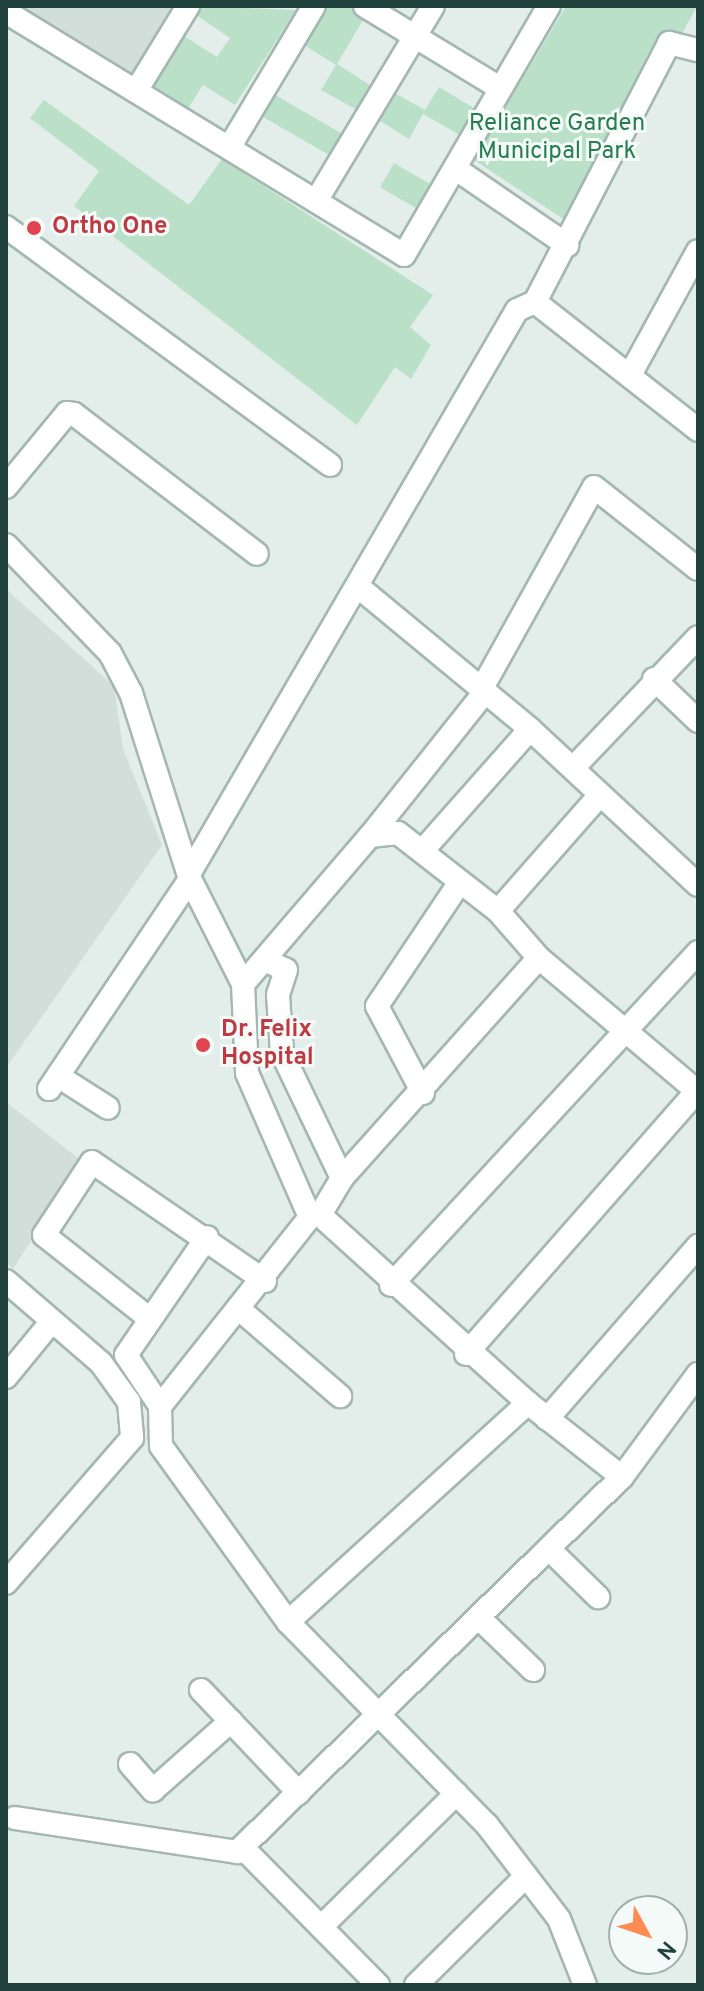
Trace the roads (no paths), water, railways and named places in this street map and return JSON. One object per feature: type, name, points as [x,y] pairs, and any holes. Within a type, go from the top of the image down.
[{"type":"street","points":[[136,91],[188,6]]},
{"type":"street","points":[[229,148],[314,6]]},
{"type":"street","points":[[365,6],[500,88]]},
{"type":"street","points":[[316,201],[433,6]]},
{"type":"street","points":[[6,12],[404,255],[549,6]]},
{"type":"street","points":[[108,1108],[54,1082],[190,876],[361,589],[517,310],[535,302],[669,43],[698,50]]},
{"type":"street","points":[[456,169],[567,245]]},
{"type":"street","points":[[6,227],[330,465]]},
{"type":"street","points":[[630,375],[698,251]]},
{"type":"street","points":[[535,302],[698,430]]},
{"type":"street","points":[[6,487],[74,414],[257,554]]},
{"type":"street","points":[[243,984],[370,836],[483,691],[594,487],[698,569]]},
{"type":"street","points":[[6,545],[110,653],[131,693],[190,876],[243,984],[247,1073],[310,1217],[265,1281],[238,1308],[160,1406]]},
{"type":"street","points":[[361,589],[530,729],[573,768],[598,797],[698,885]]},
{"type":"street","points":[[573,768],[654,679],[698,637]]},
{"type":"street","points":[[654,679],[698,721]]},
{"type":"street","points":[[424,849],[530,729]]},
{"type":"street","points":[[498,911],[598,797]]},
{"type":"street","points":[[370,836],[398,833],[424,849],[498,911],[539,958],[698,1091],[466,1354]]},
{"type":"street","points":[[423,1093],[377,1006],[460,882]]},
{"type":"street","points":[[391,1285],[698,952]]},
{"type":"street","points":[[539,958],[423,1093],[342,1178],[320,1215],[466,1354],[622,1477]]},
{"type":"street","points":[[264,960],[286,970],[278,995],[282,1053],[342,1178]]},
{"type":"street","points":[[150,1319],[44,1235],[85,1168],[99,1164],[207,1237],[265,1281]]},
{"type":"street","points":[[207,1237],[126,1355],[160,1406],[161,1446],[288,1622],[456,1794],[526,1876],[559,1919],[585,1985]]},
{"type":"street","points":[[547,1419],[698,1246]]},
{"type":"street","points":[[6,1281],[101,1363],[129,1402],[132,1438],[6,1583]]},
{"type":"street","points":[[238,1308],[340,1396]]},
{"type":"street","points":[[6,1377],[52,1321]]},
{"type":"street","points":[[242,1847],[380,1716],[622,1477],[698,1374]]},
{"type":"street","points":[[288,1622],[528,1403]]},
{"type":"street","points":[[549,1549],[598,1597]]},
{"type":"street","points":[[479,1618],[533,1670]]},
{"type":"street","points":[[201,1690],[299,1793]]},
{"type":"street","points":[[130,1764],[153,1790],[231,1721]]},
{"type":"street","points":[[321,1927],[456,1794]]},
{"type":"street","points":[[15,1818],[242,1847],[378,1985]]},
{"type":"street","points":[[420,1984],[526,1876]]},
{"type":"place","name":"Ortho One","points":[[34,228]]},
{"type":"place","name":"Dr. Felix Hospital","points":[[203,1045]]},
{"type":"park label","name":"Reliance Garden Municipal Park","points":[[557,139]]}]
